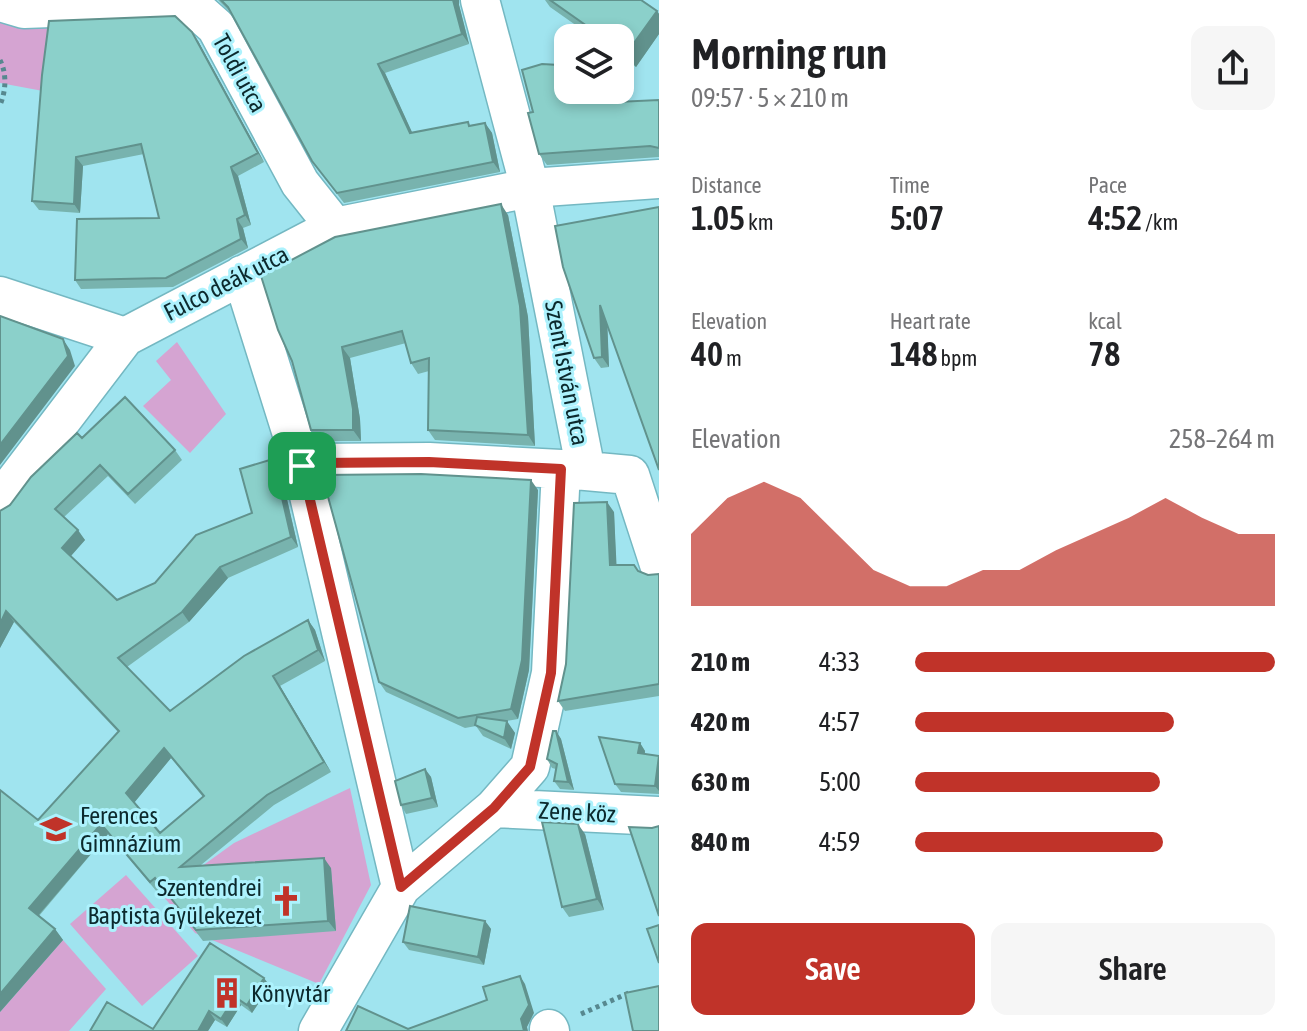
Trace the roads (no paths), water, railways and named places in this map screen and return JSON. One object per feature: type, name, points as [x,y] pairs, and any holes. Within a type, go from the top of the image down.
[{"type":"street","name":"Szent István utca","points":[[480,0],[530,188],[574,470],[644,473],[659,564]]},
{"type":"street","name":"Toldi utca","points":[[0,2],[24,9],[189,3],[216,27],[300,183],[335,227]]},
{"type":"street","name":"Fulco deák utca","points":[[0,501],[86,384],[125,337],[335,227],[530,188],[659,179]]},
{"type":"street","points":[[242,275],[302,466],[401,887]]},
{"type":"street","points":[[0,296],[125,337]]},
{"type":"street","points":[[302,466],[315,463],[429,462],[574,470],[551,673],[530,767],[494,808],[401,887],[318,1031]]},
{"type":"street","name":"Zene köz","points":[[494,808],[659,816]]},
{"type":"place","name":"Ferences Gimnázium","points":[[56,829]]},
{"type":"place","name":"Szentendrei Baptista Gyülekezet","points":[[286,901]]},
{"type":"place","name":"Könyvtár","points":[[227,993]]}]
